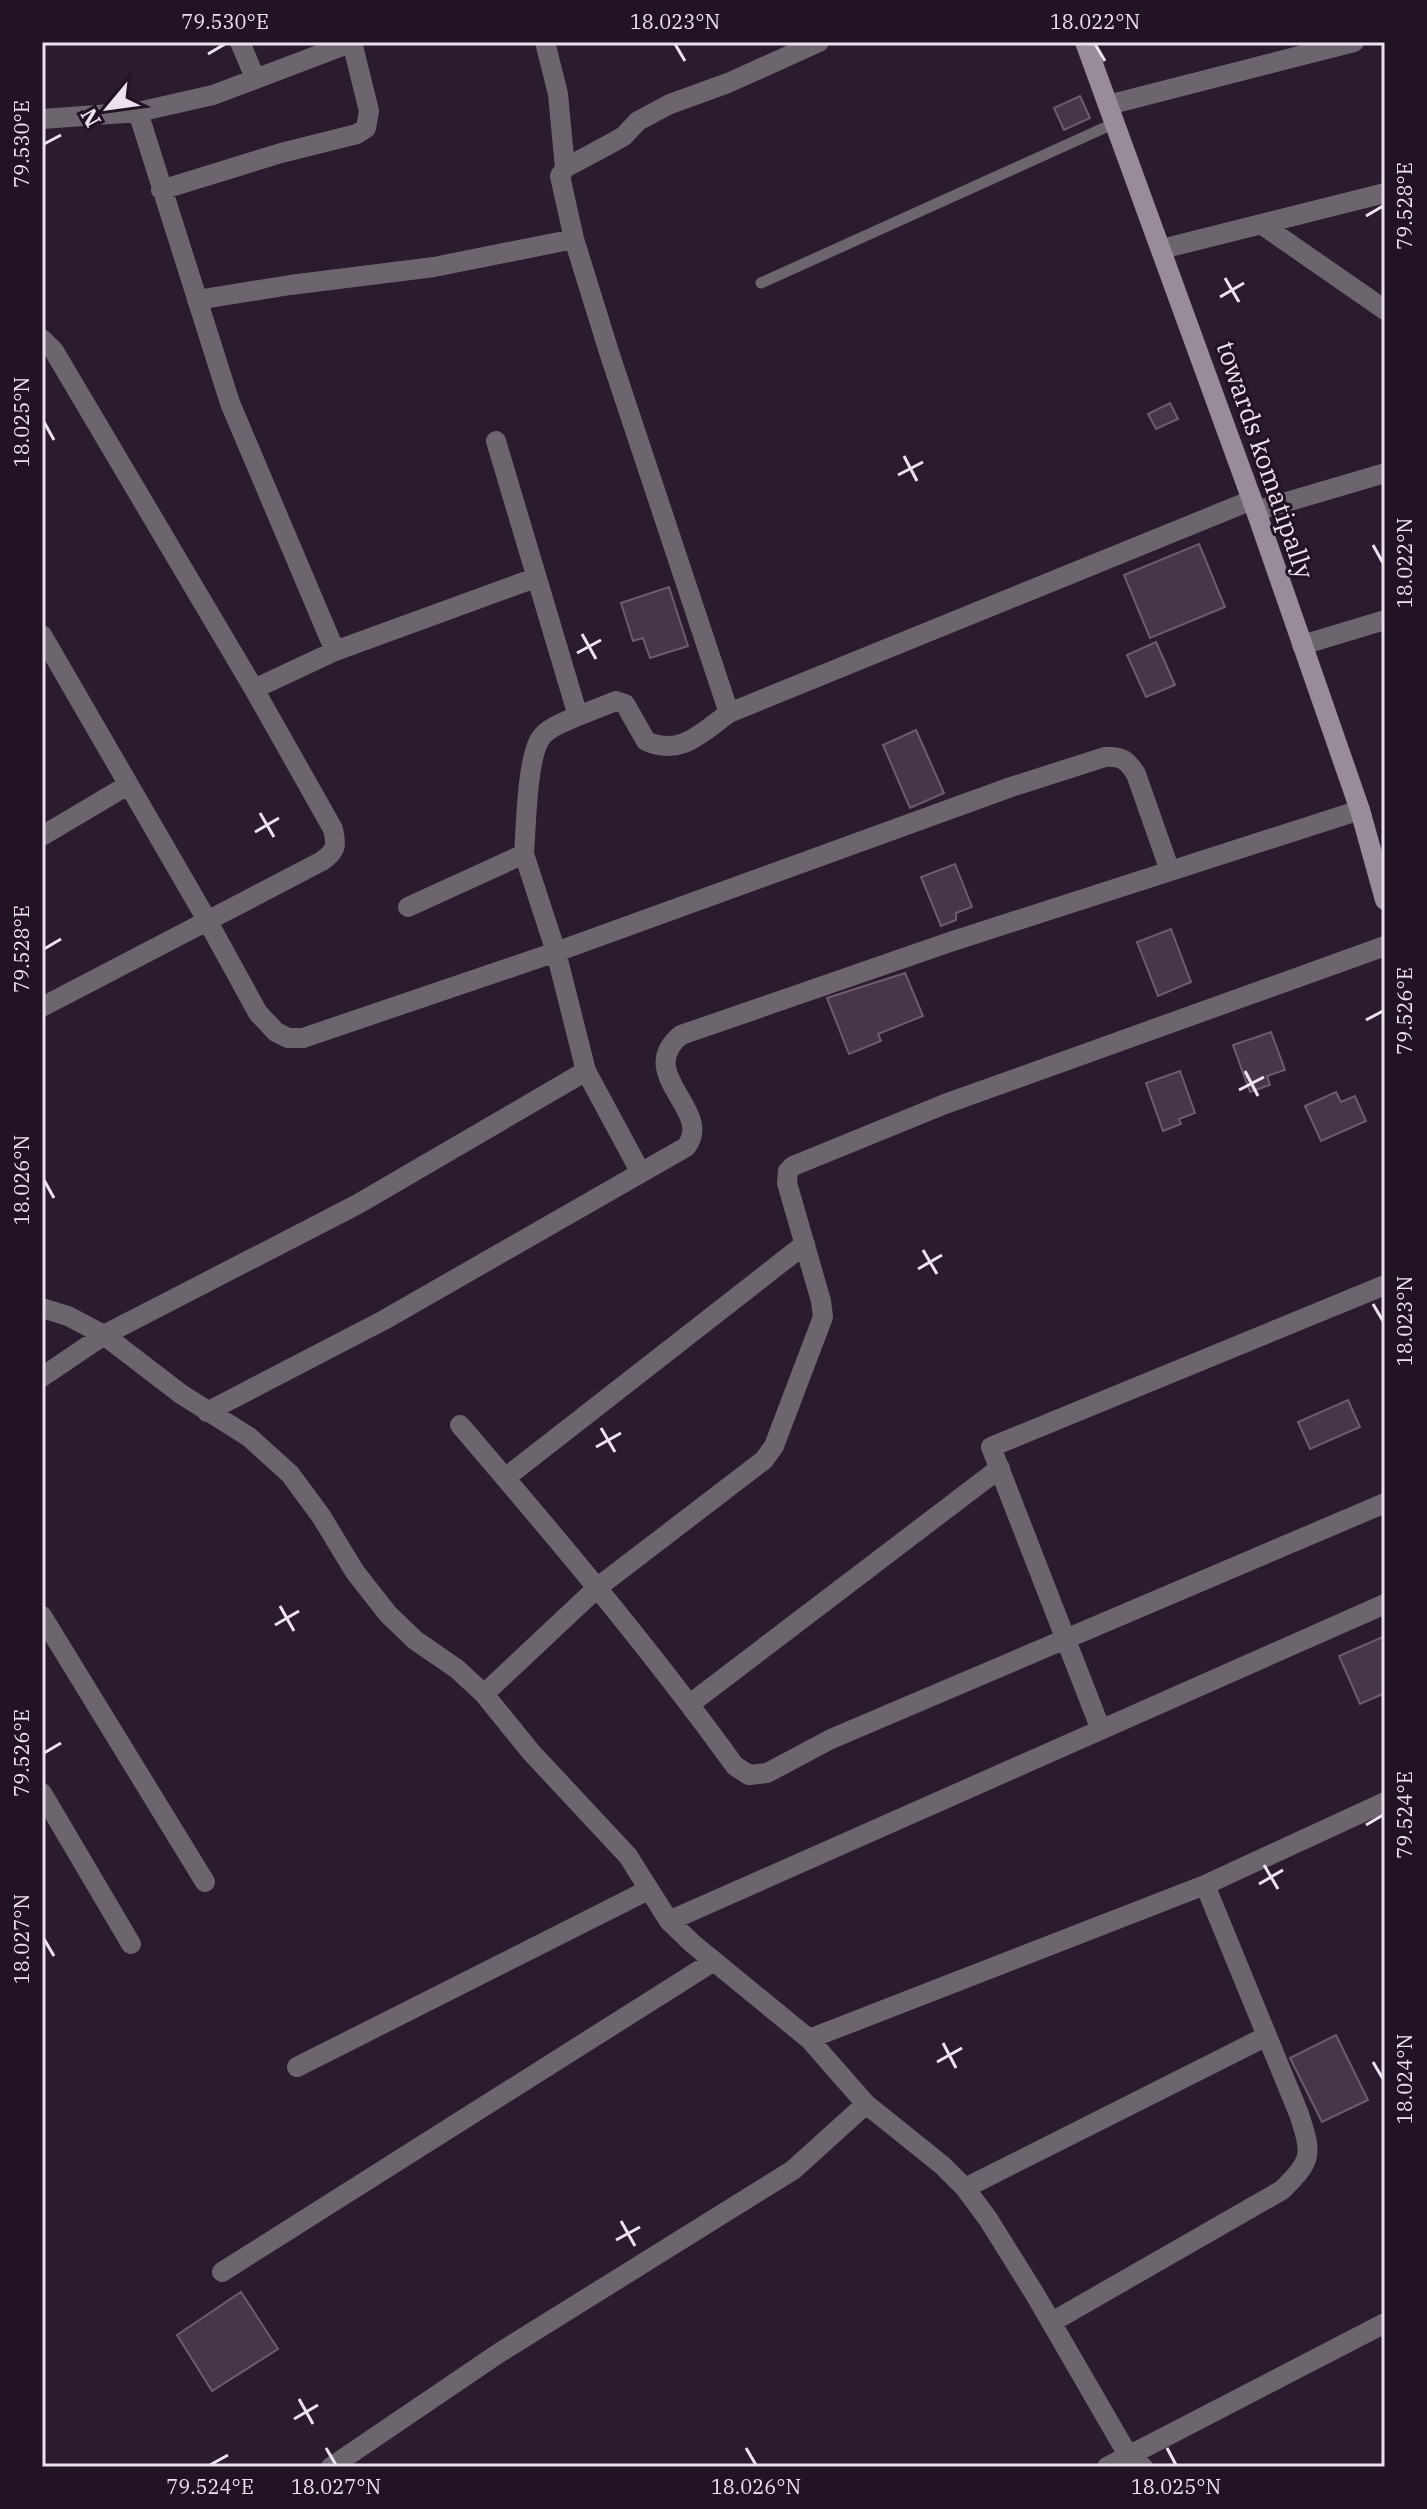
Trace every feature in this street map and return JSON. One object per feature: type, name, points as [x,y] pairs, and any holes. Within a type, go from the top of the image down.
[{"type":"street","points":[[240,42],[255,78]]},
{"type":"street","points":[[42,119],[138,112],[213,95],[352,42],[369,111],[366,128],[357,134],[281,153],[161,190]]},
{"type":"street","points":[[545,42],[558,94],[565,168]]},
{"type":"street","points":[[729,713],[574,239],[560,176],[565,168],[624,136],[638,121],[670,104],[728,83],[819,42]]},
{"type":"street","name":"towards komatipally","points":[[1085,42],[1254,505],[1360,810],[1385,900]]},
{"type":"street","points":[[1111,114],[1354,42]]},
{"type":"street","points":[[138,112],[230,403],[335,651]]},
{"type":"street","points":[[1162,249],[1385,193]]},
{"type":"street","points":[[1261,224],[1385,310]]},
{"type":"street","points":[[197,300],[434,267],[574,239]]},
{"type":"street","points":[[42,339],[54,351],[254,689],[333,829],[337,844],[333,853],[322,861],[42,1007]]},
{"type":"street","points":[[496,441],[578,716]]},
{"type":"street","points":[[641,1173],[586,1071],[556,952],[524,854],[533,759],[540,739],[553,727],[616,701],[625,704],[646,741],[671,748],[684,744],[729,713],[1254,505],[1385,473]]},
{"type":"street","points":[[254,689],[335,651],[535,578]]},
{"type":"street","points":[[1302,645],[1385,620]]},
{"type":"street","points":[[45,648],[207,920],[258,1013],[276,1032],[288,1038],[303,1038],[556,952],[1011,787],[1105,757],[1118,756],[1128,762],[1136,774],[1170,871]]},
{"type":"street","points":[[42,836],[128,785]]},
{"type":"street","points":[[207,1412],[384,1320],[686,1147],[692,1140],[693,1131],[664,1061],[666,1051],[681,1035],[950,942],[1360,810]]},
{"type":"street","points":[[408,907],[524,854]]},
{"type":"street","points":[[484,1694],[598,1587],[769,1455],[819,1336],[823,1317],[786,1178],[788,1171],[799,1163],[945,1104],[1385,946]]},
{"type":"street","points":[[42,1377],[104,1335],[358,1204],[586,1071]]},
{"type":"street","points":[[505,1478],[805,1244]]},
{"type":"street","points":[[1101,1730],[991,1447],[1385,1285]]},
{"type":"street","points":[[42,1308],[68,1316],[104,1335],[207,1412],[249,1437],[290,1474],[321,1516],[355,1572],[388,1614],[415,1640],[457,1669],[484,1694],[531,1752],[628,1856],[669,1921],[809,2039],[866,2104],[942,2165],[965,2188],[988,2219],[1135,2461]]},
{"type":"street","points":[[460,1425],[598,1587],[735,1766],[749,1775],[767,1773],[831,1739],[1385,1503]]},
{"type":"street","points":[[690,1704],[1000,1468]]},
{"type":"street","points":[[669,1921],[1385,1604]]},
{"type":"street","points":[[42,1616],[205,1882]]},
{"type":"street","points":[[42,1793],[131,1944]]},
{"type":"street","points":[[809,2039],[1205,1885],[1385,1802]]},
{"type":"street","points":[[1052,2322],[1282,2190],[1302,2171],[1310,2148],[1299,2114],[1205,1885]]},
{"type":"street","points":[[297,2067],[648,1890]]},
{"type":"street","points":[[222,2272],[714,1961]]},
{"type":"street","points":[[965,2188],[1267,2036]]},
{"type":"street","points":[[331,2467],[499,2353],[793,2170],[866,2104]]},
{"type":"street","points":[[1107,2467],[1135,2461],[1385,2323]]},
{"type":"lane","points":[[761,283],[1111,114]]},
{"type":"building","points":[[1080,96],[1090,118],[1064,130],[1054,108]]},
{"type":"building","points":[[1170,403],[1178,419],[1156,429],[1148,414]]},
{"type":"building","points":[[1199,544],[1225,607],[1150,638],[1124,575]]},
{"type":"building","points":[[669,587],[688,646],[650,658],[643,638],[633,641],[621,603]]},
{"type":"building","points":[[1156,642],[1175,685],[1146,697],[1127,655]]},
{"type":"building","points":[[916,730],[944,793],[910,808],[883,745]]},
{"type":"building","points":[[955,864],[972,907],[956,913],[956,920],[941,926],[921,877]]},
{"type":"building","points":[[1171,929],[1191,982],[1158,996],[1137,942]]},
{"type":"building","points":[[905,973],[923,1016],[878,1034],[881,1041],[849,1054],[827,998]]},
{"type":"building","points":[[1271,1032],[1285,1070],[1267,1076],[1270,1085],[1250,1092],[1233,1045]]},
{"type":"building","points":[[1180,1071],[1195,1113],[1179,1119],[1181,1124],[1163,1131],[1146,1083]]},
{"type":"building","points":[[1336,1092],[1341,1102],[1355,1096],[1366,1121],[1321,1141],[1305,1106]]},
{"type":"building","points":[[1348,1400],[1360,1427],[1310,1449],[1298,1422]]},
{"type":"building","points":[[1385,1636],[1385,1693],[1360,1704],[1339,1656]]},
{"type":"building","points":[[1336,2035],[1368,2100],[1322,2122],[1290,2058]]},
{"type":"building","points":[[241,2292],[278,2349],[212,2391],[177,2335]]}]
